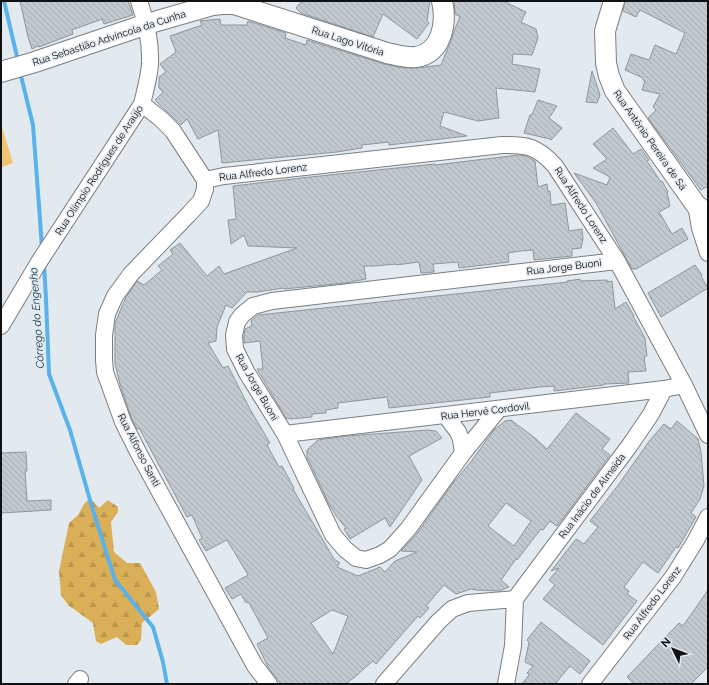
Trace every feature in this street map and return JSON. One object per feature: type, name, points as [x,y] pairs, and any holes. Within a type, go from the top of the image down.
[{"type":"street","name":"Rua Olímpio Rodrigues de Araújo","points":[[1,326],[39,262],[142,104],[150,64],[147,24],[138,1]]},
{"type":"street","name":"Rua Lago Vitória","points":[[214,3],[234,4],[387,53],[403,57],[415,57],[427,54],[440,38],[443,31],[444,22],[442,1]]},
{"type":"street","name":"Rua Antônio Pereira de Sá","points":[[614,1],[605,31],[606,63],[609,76],[615,91],[702,209],[700,228],[708,253]]},
{"type":"street","name":"Rua Sebastião Advíncola da Cunha","points":[[5,70],[36,62],[214,3]]},
{"type":"street","points":[[142,104],[161,119],[173,132],[205,180]]},
{"type":"street","name":"Rua Alfredo Lorenz","points":[[205,180],[224,176],[502,145],[523,145],[537,150],[548,158],[555,166],[617,261],[684,385],[708,435]]},
{"type":"street","name":"Rua Alfonso Santi","points":[[205,180],[205,189],[201,201],[131,274],[115,296],[107,314],[104,335],[105,372],[123,422],[138,452],[255,666],[269,684]]},
{"type":"street","name":"Rua Jorge Buoni","points":[[498,410],[463,453],[404,534],[390,549],[380,555],[366,560],[356,558],[344,550],[333,535],[285,434],[246,373],[235,350],[234,335],[237,322],[242,315],[253,306],[272,301],[617,261]]},
{"type":"street","name":"Rua Hervé Cordovil","points":[[285,434],[664,390],[684,385]]},
{"type":"street","name":"Rua Inácio de Almeida","points":[[515,598],[630,445],[651,414],[664,390]]},
{"type":"street","points":[[446,416],[458,432],[461,439],[463,453]]},
{"type":"street","name":"Rua Alfredo Lorenz","points":[[590,684],[673,577],[696,540],[708,517]]},
{"type":"street","points":[[384,684],[438,622],[452,609],[468,603],[515,598],[513,646],[506,684]]},
{"type":"green space","points":[[90,498],[99,508],[108,500],[118,507],[118,512],[111,522],[114,552],[127,563],[140,563],[156,592],[159,609],[142,623],[141,640],[137,645],[126,645],[117,637],[101,644],[96,641],[93,623],[68,605],[61,595],[59,571],[69,523],[78,515],[84,504]]},
{"type":"shaded area","points":[[1,124],[13,163],[1,167]]},
{"type":"building","points":[[20,1],[128,1],[133,15],[104,24],[102,19],[72,30],[73,34],[32,49]]},
{"type":"building","points":[[302,1],[430,1],[427,21],[429,23],[417,39],[383,14],[373,37],[301,13],[296,8]]},
{"type":"building","points":[[454,1],[503,1],[526,12],[521,22],[536,29],[538,38],[532,55],[513,54],[512,64],[540,69],[535,92],[496,88],[499,118],[478,121],[444,112],[440,126],[467,136],[389,145],[389,142],[362,145],[362,148],[337,152],[222,163],[218,130],[198,139],[187,119],[181,125],[155,100],[163,92],[159,88],[159,77],[166,72],[160,64],[176,52],[170,36],[202,25],[200,21],[220,19],[221,25],[247,25],[248,21],[286,33],[285,38],[306,45],[307,40],[384,64],[403,68],[417,68],[441,65],[460,17],[455,14]]},
{"type":"building","points":[[625,1],[708,1],[708,186],[701,190],[648,118],[656,110],[653,107],[660,94],[642,90],[645,81],[643,78],[625,70],[631,54],[649,60],[655,45],[676,54],[685,33],[640,10],[636,17],[623,11]]},
{"type":"building","points":[[592,71],[600,95],[597,103],[586,102]]},
{"type":"building","points":[[538,100],[557,106],[549,118],[562,128],[551,140],[524,133],[530,115],[532,115]]},
{"type":"building","points":[[613,128],[633,154],[641,149],[649,160],[647,161],[661,182],[662,181],[668,192],[670,206],[659,212],[672,234],[682,228],[688,239],[636,269],[632,269],[596,203],[574,173],[607,185],[610,177],[593,168],[607,159],[593,144]]},
{"type":"building","points":[[519,155],[526,156],[535,161],[538,187],[547,184],[548,192],[550,191],[551,205],[565,203],[569,231],[582,229],[583,239],[581,248],[572,249],[572,256],[534,260],[533,250],[520,251],[508,253],[509,262],[459,268],[458,262],[433,264],[434,272],[421,273],[419,262],[396,265],[364,266],[366,279],[345,283],[247,292],[232,308],[226,305],[217,327],[216,341],[208,343],[223,368],[228,366],[251,411],[270,443],[267,445],[279,467],[282,466],[294,488],[293,489],[334,559],[340,563],[337,567],[358,576],[380,567],[385,572],[395,561],[417,552],[401,551],[416,535],[453,483],[470,463],[494,430],[505,421],[511,420],[547,449],[576,413],[610,439],[602,449],[610,455],[557,526],[550,521],[543,530],[541,529],[501,580],[509,587],[499,591],[471,589],[456,594],[444,585],[426,606],[429,608],[420,618],[418,616],[376,664],[373,661],[345,684],[281,684],[269,669],[257,644],[268,638],[249,603],[246,603],[241,594],[232,599],[225,588],[248,575],[227,540],[206,551],[199,540],[202,538],[192,515],[187,517],[139,428],[137,429],[131,417],[115,364],[115,323],[126,297],[137,281],[144,285],[162,270],[158,266],[173,254],[170,250],[180,243],[207,276],[219,266],[224,274],[297,248],[248,246],[244,235],[231,244],[228,220],[236,219],[233,186]],"holes":[[[506,503],[531,521],[514,546],[488,526]],[[332,610],[348,616],[333,654],[311,623]]]},
{"type":"building","points":[[695,265],[708,288],[661,317],[648,293]]},
{"type":"building","points":[[580,279],[580,281],[612,281],[615,309],[626,302],[645,338],[647,356],[644,357],[646,371],[628,372],[629,383],[604,384],[554,391],[554,386],[540,387],[490,393],[490,397],[389,408],[387,397],[338,403],[338,408],[326,410],[326,413],[312,414],[312,417],[291,419],[286,418],[257,369],[263,369],[260,341],[244,343],[245,329],[252,326],[251,321],[258,315],[568,282],[567,281]]},
{"type":"building","points":[[677,421],[698,439],[701,452],[704,486],[700,499],[691,513],[696,517],[678,548],[676,547],[658,573],[643,562],[624,587],[629,591],[627,594],[637,601],[603,645],[543,599],[555,585],[549,580],[559,568],[551,571],[576,539],[584,544],[598,527],[590,521],[619,484],[650,440],[664,424],[671,429]]},
{"type":"building","points":[[428,430],[436,431],[442,438],[409,456],[422,480],[390,527],[385,518],[350,539],[344,529],[346,528],[329,504],[307,457],[307,450],[318,440],[347,436]]},
{"type":"building","points":[[26,452],[27,471],[25,471],[27,501],[51,500],[51,510],[1,513],[1,453]]},
{"type":"building","points":[[708,590],[708,667],[691,684],[634,684],[627,677],[679,623],[683,626]]},
{"type":"building","points":[[541,622],[590,661],[580,674],[570,666],[555,684],[522,684],[529,675],[527,673],[533,666],[525,662],[529,642],[527,640]]},
{"type":"waterway","name":"Córrego do Engenho","points":[[4,1],[18,61]]},
{"type":"waterway","name":"Córrego do Engenho","points":[[20,72],[33,125],[42,247]]},
{"type":"waterway","name":"Córrego do Engenho","points":[[44,264],[49,374],[70,430],[115,580],[153,627],[163,662],[167,684]]}]
